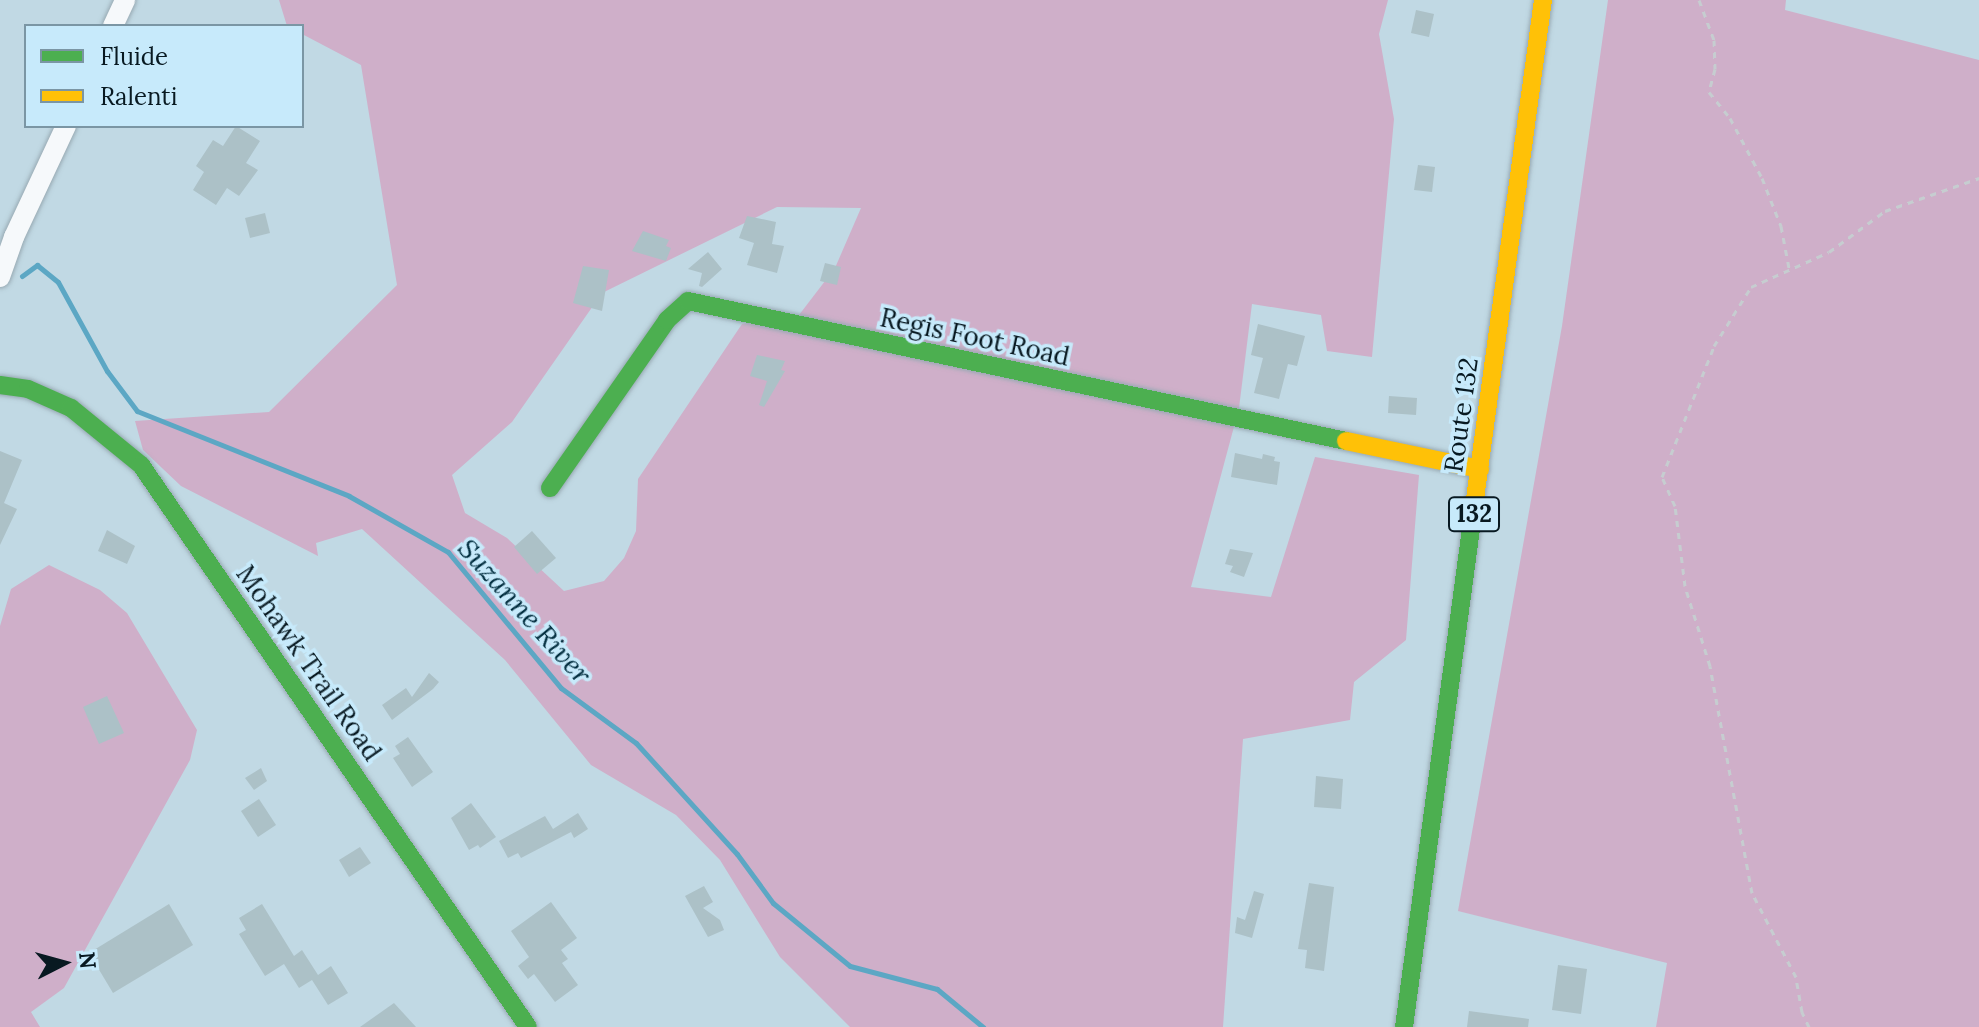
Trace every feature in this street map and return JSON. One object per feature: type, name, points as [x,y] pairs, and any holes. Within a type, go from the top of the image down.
[{"type":"main road","name":"Route 132","points":[[1404,1027],[1543,0]]},
{"type":"main road","name":"Regis Foot Road","points":[[550,488],[667,320],[688,301],[1010,372],[1480,469]]},
{"type":"main road","name":"Mohawk Trail Road","points":[[0,385],[28,389],[71,408],[141,465],[528,1027]]},
{"type":"street","points":[[114,24],[125,0]]},
{"type":"street","points":[[0,277],[14,237],[65,128]]},
{"type":"path","points":[[1699,0],[1714,40],[1715,69],[1709,92],[1730,118],[1762,178],[1781,226],[1789,268]]},
{"type":"path","points":[[1809,1027],[1802,1012],[1796,977],[1752,893],[1710,666],[1685,586],[1675,506],[1662,477],[1714,346],[1751,287],[1829,252],[1855,229],[1885,211],[1979,178]]},
{"type":"shaded area","points":[[279,0],[1388,0],[1379,34],[1394,119],[1372,357],[1327,351],[1321,315],[1252,304],[1239,408],[1191,587],[1271,597],[1315,457],[1419,475],[1406,640],[1354,682],[1350,720],[1243,739],[1223,1027],[850,1027],[780,957],[720,860],[676,815],[591,765],[505,660],[362,529],[316,543],[318,556],[181,486],[143,450],[135,421],[269,412],[397,285],[361,65],[304,35],[304,24],[286,24]],"holes":[[[777,207],[861,208],[835,268],[799,315],[742,324],[638,479],[636,531],[624,558],[604,581],[564,591],[507,538],[465,513],[452,475],[512,422],[602,293]]]},
{"type":"shaded area","points":[[1608,0],[1786,0],[1785,10],[1979,60],[1979,1027],[1656,1027],[1667,963],[1458,911],[1562,326]]},
{"type":"shaded area","points":[[49,565],[100,590],[127,613],[197,730],[190,760],[64,988],[31,1012],[40,1027],[0,1027],[0,626],[11,589]]},
{"type":"building","points":[[1416,10],[1434,14],[1429,37],[1411,33]]},
{"type":"building","points":[[235,128],[260,141],[246,163],[258,170],[239,196],[227,188],[216,205],[193,190],[204,172],[196,166],[213,140],[223,146]]},
{"type":"building","points":[[1418,165],[1435,167],[1432,192],[1414,190]]},
{"type":"building","points":[[265,213],[270,233],[250,238],[245,218]]},
{"type":"building","points":[[747,216],[776,222],[772,244],[784,246],[777,273],[747,265],[754,243],[739,238]]},
{"type":"building","points":[[643,231],[669,240],[666,246],[671,248],[666,261],[632,251]]},
{"type":"building","points":[[708,252],[722,269],[702,287],[699,286],[702,273],[688,269]]},
{"type":"building","points":[[825,263],[841,267],[837,285],[820,281]]},
{"type":"building","points":[[583,266],[609,270],[602,311],[573,303]]},
{"type":"building","points":[[1258,324],[1305,336],[1297,366],[1288,364],[1279,399],[1254,393],[1263,358],[1251,355]]},
{"type":"building","points":[[757,355],[785,361],[781,370],[785,371],[764,407],[759,405],[767,381],[750,376]]},
{"type":"building","points":[[1389,396],[1417,398],[1416,415],[1388,413]]},
{"type":"building","points":[[0,451],[22,460],[4,503],[17,509],[0,545]]},
{"type":"building","points":[[1235,453],[1262,459],[1263,454],[1275,457],[1274,461],[1280,462],[1277,485],[1231,477]]},
{"type":"building","points":[[107,530],[135,546],[127,564],[98,551]]},
{"type":"building","points":[[532,531],[556,558],[537,574],[514,547]]},
{"type":"building","points":[[1230,549],[1253,553],[1244,577],[1230,572],[1233,566],[1225,564]]},
{"type":"building","points":[[429,673],[439,682],[392,720],[382,705],[406,688],[412,697]]},
{"type":"building","points":[[107,696],[124,733],[99,744],[83,707]]},
{"type":"building","points":[[408,737],[433,772],[412,787],[393,758],[400,754],[395,746]]},
{"type":"building","points":[[261,768],[267,781],[254,790],[245,778]]},
{"type":"building","points":[[1316,776],[1343,779],[1341,809],[1314,807]]},
{"type":"building","points":[[259,799],[276,825],[258,837],[241,811]]},
{"type":"building","points":[[471,803],[496,837],[480,848],[478,845],[469,850],[451,818]]},
{"type":"building","points":[[578,813],[588,829],[574,838],[571,832],[521,858],[518,853],[508,858],[499,841],[545,816],[553,829]]},
{"type":"building","points":[[360,847],[371,863],[349,877],[339,860]]},
{"type":"building","points":[[1309,883],[1334,887],[1324,971],[1305,968],[1307,950],[1298,949]]},
{"type":"building","points":[[704,886],[713,902],[703,908],[720,920],[724,930],[708,937],[685,896]]},
{"type":"building","points":[[1254,891],[1264,894],[1252,938],[1235,933],[1237,917],[1245,920]]},
{"type":"building","points":[[551,902],[577,938],[561,950],[568,959],[562,963],[578,985],[555,1002],[534,974],[528,979],[518,966],[529,957],[511,931]]},
{"type":"building","points":[[169,904],[193,945],[113,993],[89,953]]},
{"type":"building","points":[[262,904],[294,956],[302,950],[318,975],[331,966],[348,993],[328,1005],[312,980],[299,988],[284,964],[265,976],[239,934],[246,930],[239,918]]},
{"type":"building","points":[[1558,965],[1587,969],[1581,1014],[1552,1010]]},
{"type":"building","points":[[394,1003],[416,1027],[360,1027]]},
{"type":"building","points":[[1469,1011],[1529,1019],[1528,1027],[1467,1027]]},
{"type":"waterway","name":"Suzanne River","points":[[22,276],[37,265],[58,282],[107,371],[137,411],[349,496],[448,552],[561,688],[636,743],[737,854],[773,903],[850,966],[937,989],[983,1027]]},
{"type":"traffic: fast","points":[[550,488],[667,320],[688,301],[1346,441]]},
{"type":"traffic: fast","points":[[0,385],[28,389],[71,408],[141,465],[528,1027]]},
{"type":"traffic: fast","points":[[1404,1027],[1475,499]]},
{"type":"traffic: slow","points":[[1475,499],[1543,0]]},
{"type":"traffic: slow","points":[[1346,441],[1480,469]]}]
